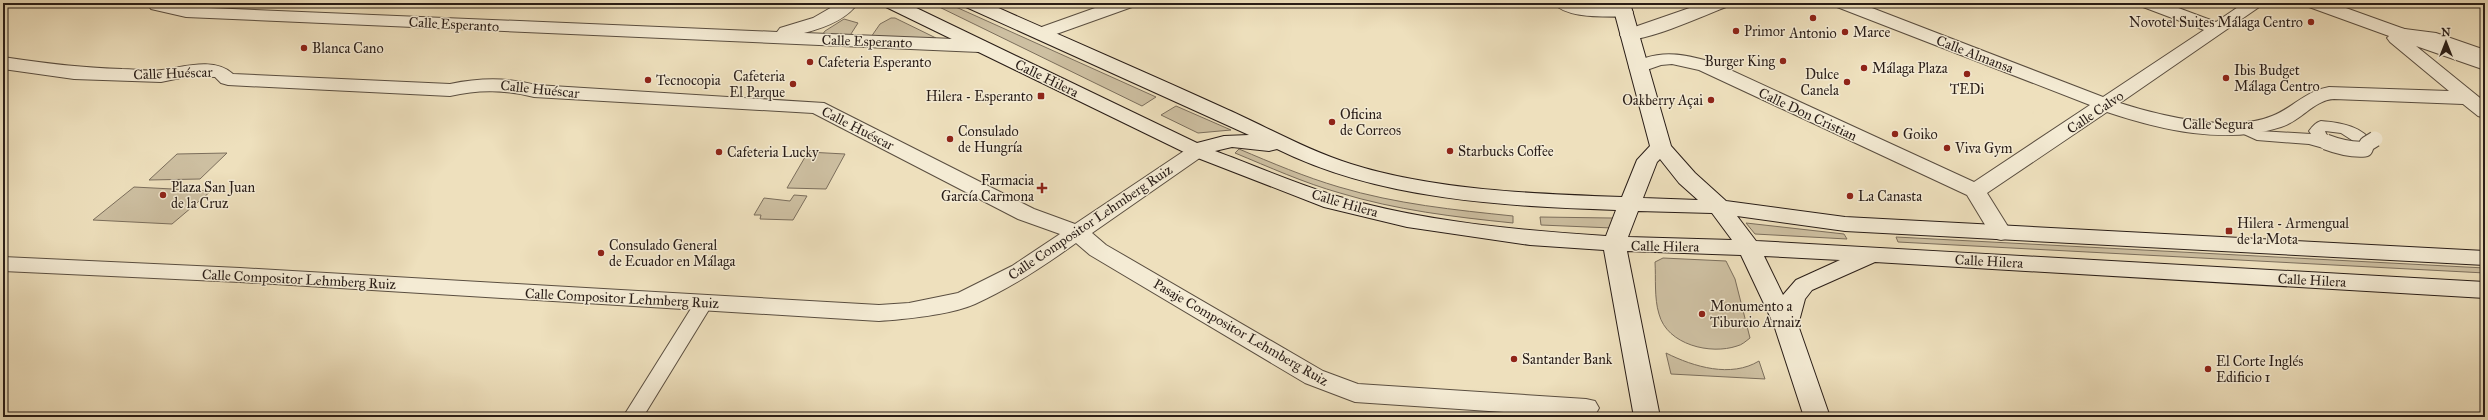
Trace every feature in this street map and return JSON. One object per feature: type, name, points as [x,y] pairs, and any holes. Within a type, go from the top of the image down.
[{"type":"street","name":"Calle Esperanto","points":[[156,3],[157,5],[186,12],[980,46]]},
{"type":"street","name":"Calle Esperanto","points":[[755,37],[788,32],[819,22],[844,9],[849,3]]},
{"type":"street","name":"Calle Hilera","points":[[892,3],[1197,150],[1332,202],[1407,220],[1530,238],[1614,244],[1874,254],[2485,290]]},
{"type":"street","name":"Calle Hilera","points":[[972,3],[1042,33],[1297,151],[1345,169],[1413,184],[1528,200],[1630,205],[1719,207],[1845,224],[2485,258]]},
{"type":"street","points":[[1042,33],[1126,3]]},
{"type":"street","points":[[1563,3],[1579,10],[1622,8],[1661,148],[1686,178],[1719,207],[1749,248],[1786,325],[1817,417]]},
{"type":"street","points":[[1630,35],[1665,24],[1720,3]]},
{"type":"street","name":"Calle Almansa","points":[[1843,3],[2106,105]]},
{"type":"street","points":[[2149,3],[2218,29]]},
{"type":"street","name":"Calle Calvo","points":[[1975,190],[2106,105],[2256,3]]},
{"type":"street","points":[[2314,3],[2482,60]]},
{"type":"street","points":[[2373,23],[2392,35],[2430,65],[2485,112]]},
{"type":"street","name":"Calle Don Cristian","points":[[1638,67],[1657,58],[1672,57],[1706,66],[1975,190]]},
{"type":"street","points":[[2430,65],[2436,58],[2482,60]]},
{"type":"street","name":"Calle Huéscar","points":[[3,63],[74,73],[161,76],[190,70],[220,72],[228,79],[450,90],[476,84],[518,86],[534,91],[817,107],[1026,214],[1077,232]]},
{"type":"street","name":"Calle Segura","points":[[2106,105],[2140,117],[2187,126],[2241,127],[2274,122],[2295,113],[2323,94],[2468,98]]},
{"type":"street","name":"Calle Compositor Lehmberg Ruiz","points":[[3,264],[879,313],[909,311],[965,298],[1020,271],[1197,150],[1214,142],[1245,140],[1297,151]]},
{"type":"street","points":[[1647,417],[1614,244],[1647,160],[1661,148]]},
{"type":"street","points":[[1975,190],[2001,233]]},
{"type":"street","name":"Pasaje Compositor Lehmberg Ruiz","points":[[1077,232],[1098,250],[1314,377],[1355,394],[1586,408]]},
{"type":"street","points":[[1786,325],[1794,297],[1804,285],[1874,254]]},
{"type":"lane","points":[[2241,127],[2257,135],[2310,139],[2345,149],[2357,150],[2365,149],[2367,145],[2363,138],[2354,132],[2337,127],[2322,126],[2317,131],[2320,138],[2346,149],[2365,149],[2368,144],[2375,139]]},
{"type":"lane","points":[[633,417],[704,303]]},
{"type":"shaded area","points":[[931,3],[947,3],[1156,97],[1142,106]]},
{"type":"shaded area","points":[[891,18],[895,18],[936,38],[871,37],[880,24]]},
{"type":"shaded area","points":[[844,19],[858,23],[849,37],[822,35],[825,31]]},
{"type":"shaded area","points":[[1176,106],[1231,130],[1198,133],[1161,115]]},
{"type":"shaded area","points":[[1239,149],[1314,179],[1360,193],[1426,206],[1513,216],[1513,223],[1425,212],[1361,199],[1313,184],[1235,153]]},
{"type":"shaded area","points":[[808,152],[845,154],[826,189],[787,188]]},
{"type":"shaded area","points":[[227,153],[200,179],[149,180],[177,154]]},
{"type":"shaded area","points":[[134,187],[211,191],[172,224],[93,220]]},
{"type":"shaded area","points":[[794,195],[807,196],[793,220],[760,219],[761,215],[754,215],[764,198],[790,201]]},
{"type":"shaded area","points":[[1540,217],[1616,218],[1612,228],[1541,225]]},
{"type":"shaded area","points":[[1746,223],[1844,234],[1847,239],[1755,234]]},
{"type":"shaded area","points":[[1896,237],[2485,268],[2485,273],[1898,242]]},
{"type":"shaded area","points":[[1663,258],[1726,261],[1735,279],[1750,338],[1739,345],[1715,349],[1691,345],[1680,340],[1671,333],[1664,325],[1659,314],[1656,301],[1655,262]]},
{"type":"shaded area","points":[[1666,353],[1688,363],[1712,369],[1737,369],[1759,361],[1765,379],[1671,374]]},
{"type":"place","name":"Antonio","points":[[1813,18]]},
{"type":"place","name":"Novotel Suites Málaga Centro","points":[[2311,22]]},
{"type":"place","name":"Primor","points":[[1736,31]]},
{"type":"place","name":"Marce","points":[[1845,32]]},
{"type":"place","name":"Blanca Cano","points":[[304,48]]},
{"type":"place","name":"Burger King","points":[[1783,61]]},
{"type":"place","name":"Cafeteria Esperanto","points":[[810,62]]},
{"type":"place","name":"Málaga Plaza","points":[[1864,68]]},
{"type":"place","name":"TEDi","points":[[1967,74]]},
{"type":"place","name":"Ibis Budget Málaga Centro","points":[[2226,78]]},
{"type":"place","name":"Tecnocopia","points":[[648,80]]},
{"type":"place","name":"Dulce Canela","points":[[1847,82]]},
{"type":"place","name":"Cafeteria El Parque","points":[[793,84]]},
{"type":"place","name":"Hilera - Esperanto","points":[[1041,96]]},
{"type":"place","name":"Oakberry Açai","points":[[1711,100]]},
{"type":"place","name":"Oficina de Correos","points":[[1332,122]]},
{"type":"place","name":"Goiko","points":[[1895,134]]},
{"type":"place","name":"Consulado de Hungría","points":[[950,139]]},
{"type":"place","name":"Viva Gym","points":[[1947,148]]},
{"type":"place","name":"Starbucks Coffee","points":[[1450,151]]},
{"type":"place","name":"Cafeteria Lucky","points":[[719,152]]},
{"type":"place","name":"Farmacia García Carmona","points":[[1042,188]]},
{"type":"place","name":"Plaza San Juan de la Cruz","points":[[163,195]]},
{"type":"place","name":"La Canasta","points":[[1850,196]]},
{"type":"place","name":"Hilera - Armengual de la Mota","points":[[2229,231]]},
{"type":"place","name":"Consulado General de Ecuador en Málaga","points":[[601,253]]},
{"type":"place","name":"Monumento a Tiburcio Arnaiz","points":[[1702,314]]},
{"type":"place","name":"Santander Bank","points":[[1514,359]]},
{"type":"place","name":"El Corte Inglés Edificio 1","points":[[2208,369]]}]
